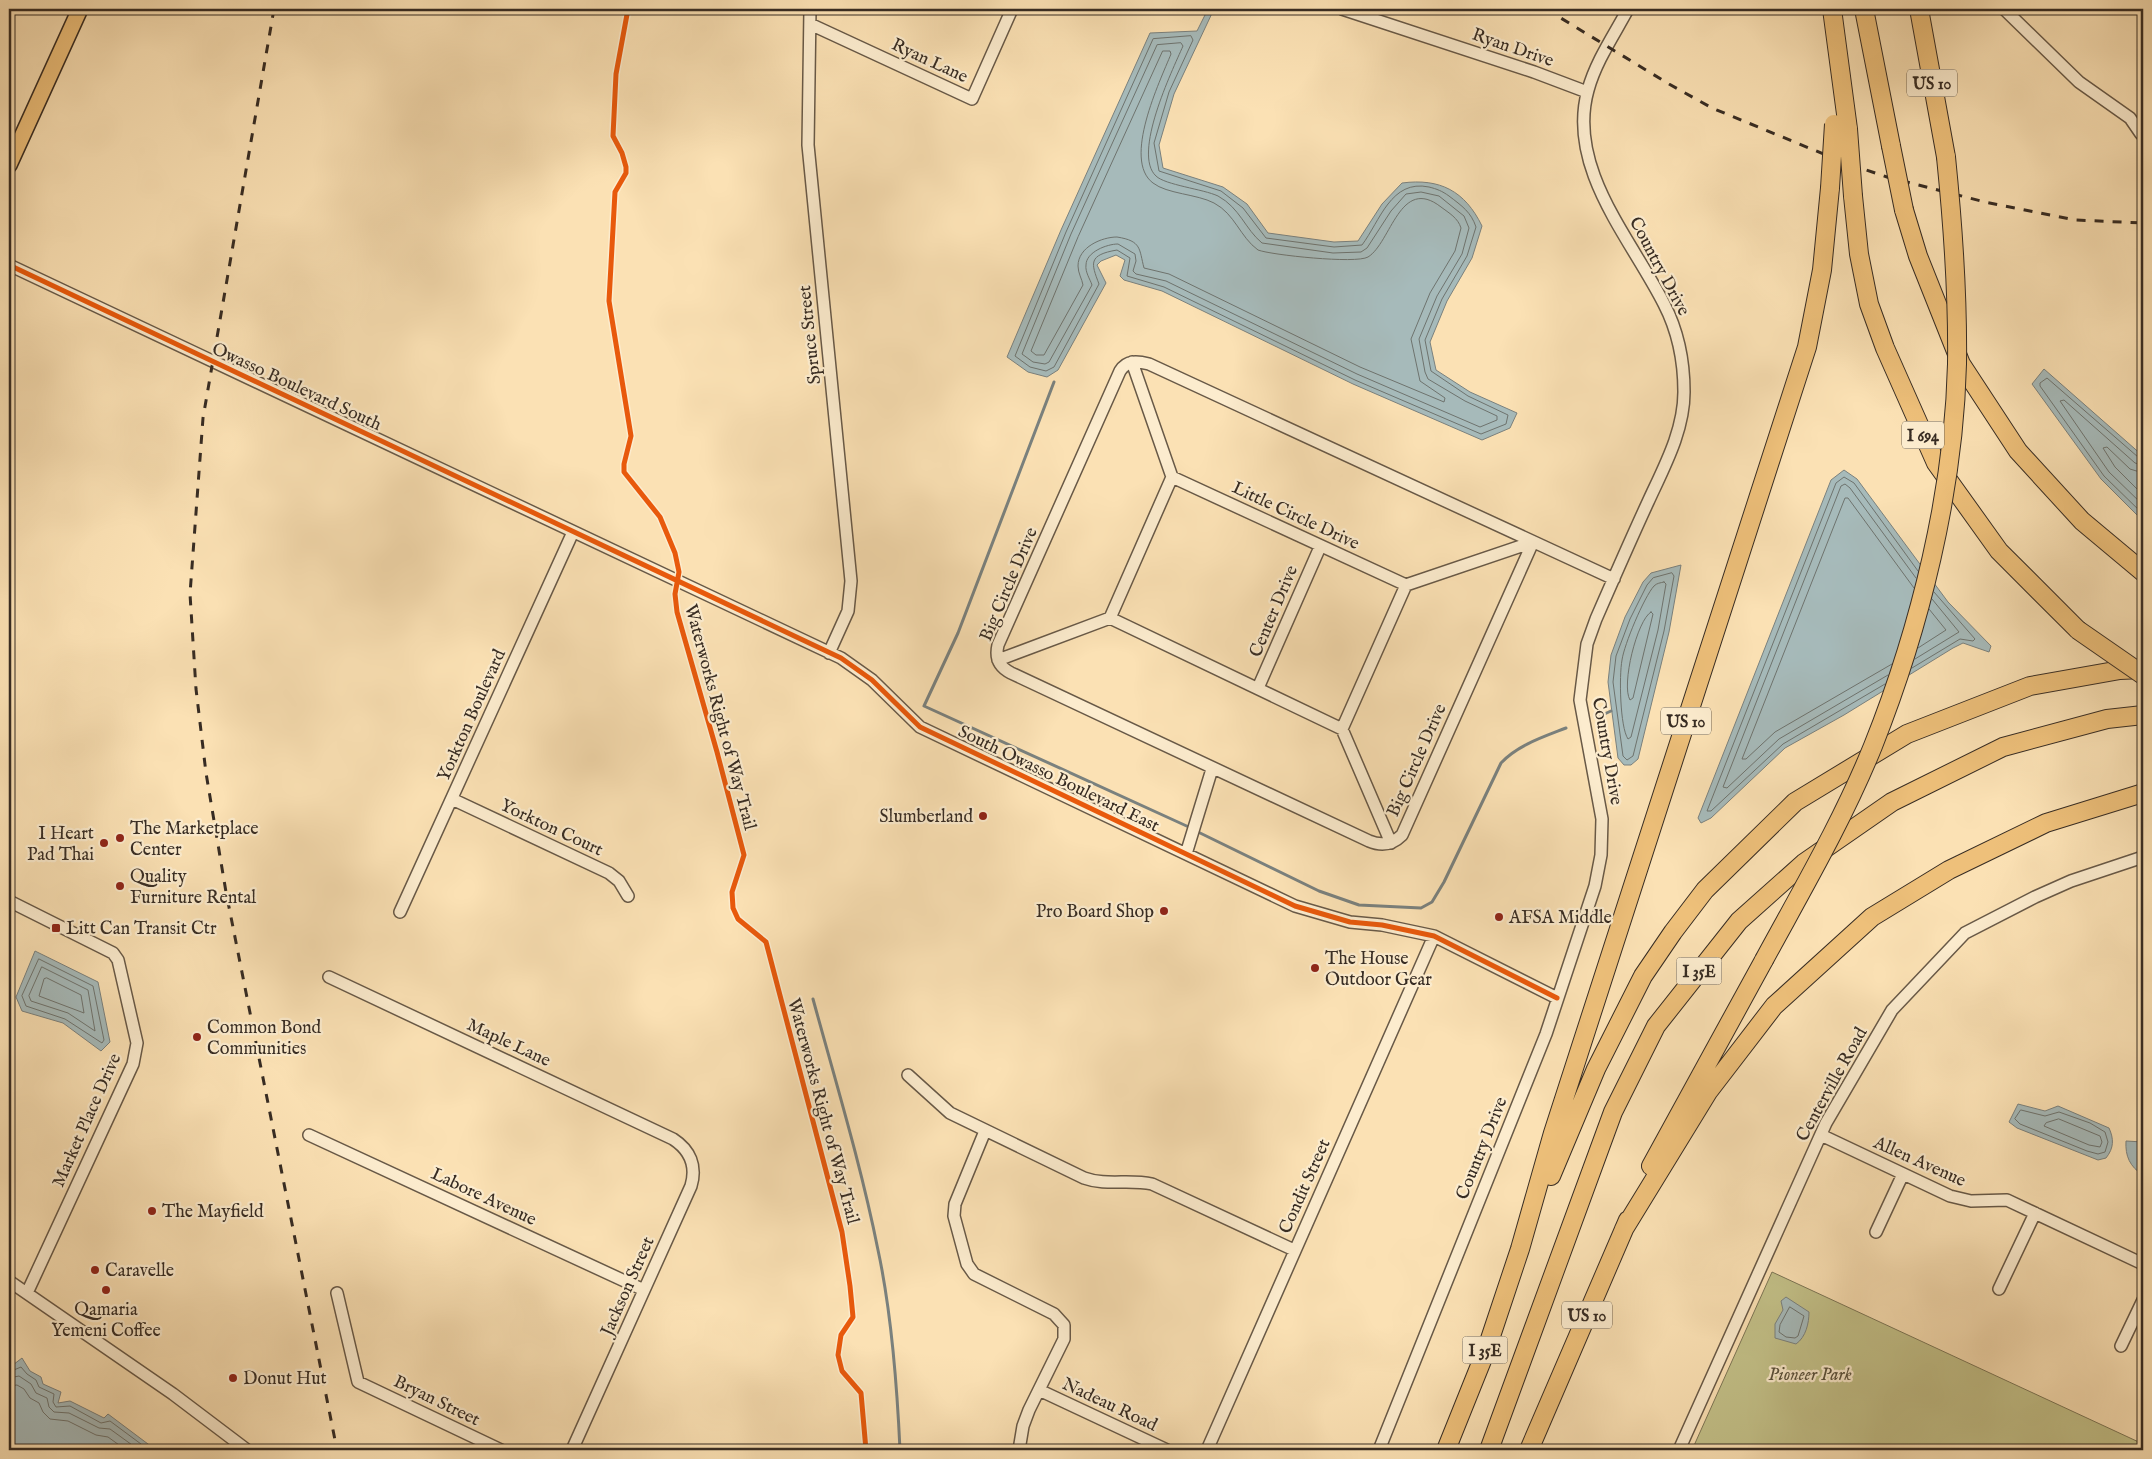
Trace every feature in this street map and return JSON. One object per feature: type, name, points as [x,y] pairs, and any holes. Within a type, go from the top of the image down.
[{"type":"highway","name":"I 694","points":[[1832,9],[1837,34],[1841,126],[1869,304],[1885,348],[1936,464],[1998,551],[2078,630],[2143,675]]},
{"type":"highway","points":[[1864,9],[1904,210],[1918,256],[1960,364],[2018,451],[2082,520],[2143,572]]},
{"type":"highway","name":"US 10","points":[[1522,1450],[1550,1400],[1644,1179],[1668,1132],[1824,851],[1873,745],[1912,630],[1942,504],[1951,436],[1957,365],[1957,294],[1953,224],[1946,157],[1918,9]]},
{"type":"highway","name":"US 10","points":[[1520,1249],[1556,1123],[1807,347],[1822,270],[1830,188],[1841,126]]},
{"type":"highway","name":"I 35E","points":[[1446,1450],[1486,1348],[1520,1249],[1596,1069],[1643,976],[1672,932],[1704,890],[1795,802],[1908,734],[2030,686],[2120,670],[2143,669]]},
{"type":"highway","name":"I 35E","points":[[1489,1450],[1613,1112],[1656,1026],[1739,921],[1804,863],[1900,798],[2003,746],[2106,719],[2143,715]]},
{"type":"highway","points":[[1624,1229],[1708,1092],[1774,1006],[1872,917],[1949,870],[2046,823],[2133,794],[2143,793]]},
{"type":"highway","points":[[1529,1450],[1550,1400]]},
{"type":"main road","points":[[9,165],[80,9]]},
{"type":"street","name":"Spruce Street","points":[[810,9],[808,145],[851,580],[848,611],[830,653]]},
{"type":"street","name":"Ryan Lane","points":[[810,24],[972,99],[1012,9]]},
{"type":"street","name":"Ryan Drive","points":[[1342,9],[1534,72],[1587,92]]},
{"type":"street","name":"Country Drive","points":[[1379,1450],[1542,1043],[1595,886],[1601,855],[1602,819],[1580,700],[1587,644],[1673,447],[1683,416],[1684,392],[1679,346],[1665,305],[1621,230],[1595,178],[1585,141],[1584,116],[1587,92],[1603,55],[1628,9]]},
{"type":"street","points":[[2004,9],[2079,82],[2130,118],[2141,134]]},
{"type":"street","name":"Owasso Boulevard South","points":[[9,265],[573,532]]},
{"type":"street","points":[[998,660],[1110,618],[1172,477],[1132,362],[1149,364],[1614,579]]},
{"type":"street","name":"Big Circle Drive","points":[[1132,362],[1124,366],[1112,390],[998,645],[998,660],[1004,669],[1011,673],[1369,841],[1376,844],[1391,843],[1402,835],[1533,542]]},
{"type":"street","name":"Little Circle Drive","points":[[1172,477],[1406,585]]},
{"type":"street","name":"South Owasso Boulevard East","points":[[573,532],[830,653],[859,669],[920,727],[1295,906],[1350,922],[1382,925],[1434,936],[1557,998]]},
{"type":"street","name":"Yorkton Boulevard","points":[[400,912],[573,532]]},
{"type":"street","points":[[1342,729],[1406,585],[1533,542]]},
{"type":"street","name":"Center Drive","points":[[1258,688],[1320,546]]},
{"type":"street","points":[[1110,618],[1342,729],[1391,843]]},
{"type":"street","points":[[1186,854],[1212,768]]},
{"type":"street","name":"Yorkton Court","points":[[452,800],[609,873],[619,881],[628,896]]},
{"type":"street","name":"Centerville Road","points":[[1679,1450],[1821,1135],[1892,1010],[1966,933],[2053,889],[2143,857]]},
{"type":"street","name":"Market Place Drive","points":[[9,901],[113,952],[118,960],[137,1043],[133,1064],[27,1293]]},
{"type":"street","name":"Condit Street","points":[[1206,1450],[1434,936]]},
{"type":"street","name":"Maple Lane","points":[[329,977],[673,1139]]},
{"type":"street","points":[[908,1075],[950,1113],[985,1132],[1093,1181],[1152,1184],[1294,1250]]},
{"type":"street","points":[[985,1132],[959,1192],[954,1216],[967,1264],[974,1274],[1054,1314],[1064,1325],[1064,1339],[1023,1426],[1019,1450]]},
{"type":"street","name":"Labore Avenue","points":[[309,1134],[644,1290]]},
{"type":"street","name":"Allen Avenue","points":[[1821,1135],[1960,1200],[2002,1199],[2143,1264]]},
{"type":"street","name":"Jackson Street","points":[[572,1450],[693,1180],[692,1159],[682,1145],[673,1139]]},
{"type":"street","points":[[1876,1232],[1903,1174]]},
{"type":"street","points":[[1999,1289],[2035,1213]]},
{"type":"street","points":[[9,1281],[173,1394],[247,1450]]},
{"type":"street","name":"Bryan Street","points":[[337,1293],[358,1382],[501,1450]]},
{"type":"street","points":[[2121,1346],[2143,1300]]},
{"type":"street","name":"Nadeau Road","points":[[1039,1390],[1166,1450]]},
{"type":"green space","name":"Pioneer Park","points":[[1772,1272],[2143,1444],[2143,1450],[1692,1450]]},
{"type":"water","points":[[1208,9],[1214,9],[1174,94],[1159,145],[1163,168],[1223,187],[1247,204],[1268,233],[1334,242],[1358,241],[1382,204],[1402,183],[1416,182],[1440,185],[1459,196],[1468,204],[1482,226],[1472,258],[1447,301],[1430,342],[1436,370],[1470,392],[1517,413],[1510,428],[1482,440],[1353,384],[1162,291],[1124,280],[1120,276],[1125,260],[1116,255],[1101,261],[1097,265],[1106,283],[1058,370],[1047,377],[1028,372],[1007,357],[1061,230],[1150,33],[1197,31]]},
{"type":"water","points":[[2044,369],[2143,456],[2143,521],[2101,479],[2032,384]]},
{"type":"water","points":[[1844,470],[1857,479],[1948,602],[1991,646],[1989,652],[1963,643],[1953,648],[1844,715],[1785,748],[1711,818],[1701,823],[1698,818],[1831,480]]},
{"type":"water","points":[[1681,565],[1669,632],[1638,759],[1631,765],[1624,765],[1618,758],[1608,682],[1611,655],[1625,617],[1643,582],[1651,573]]},
{"type":"water","points":[[35,951],[98,982],[110,1042],[101,1051],[63,1023],[22,1011],[16,997]]},
{"type":"water","points":[[2018,1104],[2045,1111],[2058,1106],[2109,1128],[2112,1136],[2111,1151],[2106,1158],[2098,1160],[2017,1128],[2009,1122]]},
{"type":"water","points":[[2126,1141],[2143,1142],[2143,1175],[2129,1161],[2126,1152]]},
{"type":"water","points":[[1786,1297],[1809,1312],[1806,1330],[1796,1344],[1775,1338],[1775,1324],[1783,1310],[1781,1301]]},
{"type":"water","points":[[22,1358],[30,1371],[41,1377],[43,1384],[61,1392],[58,1403],[70,1401],[104,1418],[108,1414],[156,1450],[9,1450],[9,1368]]},
{"type":"waterway","points":[[1054,382],[958,633],[924,706],[1191,828]]},
{"type":"waterway","points":[[1600,716],[1611,711]]},
{"type":"waterway","points":[[1196,831],[1319,891],[1359,905],[1421,908],[1432,902],[1444,882],[1501,763],[1523,746],[1566,728]]},
{"type":"waterway","points":[[813,999],[856,1155],[883,1275],[893,1350],[900,1450]]},
{"type":"railway","points":[[274,9],[203,418],[190,594],[196,689],[206,773],[226,892],[337,1450]]},
{"type":"railway","points":[[1546,9],[1712,108],[1843,162],[1887,177],[1985,202],[2075,220],[2143,223]]},
{"type":"cycle path","name":"Waterworks Right of Way Trail","points":[[628,9],[616,74],[613,136],[622,153],[626,173],[615,192],[609,301],[631,436],[624,464],[624,472],[660,517],[675,553],[679,572],[675,594],[677,612],[744,855],[732,892],[733,908],[738,919],[766,942],[842,1232],[853,1317],[841,1335],[838,1355],[842,1371],[861,1393],[866,1450]]},
{"type":"cycle path","name":"Waterworks Right of Way Trail","points":[[9,265],[841,658],[872,680],[920,727],[1295,906],[1350,922],[1382,925],[1434,936],[1557,998]]},
{"type":"place","name":"Slumberland","points":[[983,816]]},
{"type":"place","name":"The Marketplace Center","points":[[120,838]]},
{"type":"place","name":"I Heart Pad Thai","points":[[104,843]]},
{"type":"place","name":"Quality Furniture Rental","points":[[120,886]]},
{"type":"place","name":"Pro Board Shop","points":[[1164,911]]},
{"type":"place","name":"AFSA Middle","points":[[1499,917]]},
{"type":"place","name":"Litt Can Transit Ctr","points":[[56,928]]},
{"type":"place","name":"The House Outdoor Gear","points":[[1315,968]]},
{"type":"place","name":"Common Bond Communities","points":[[197,1037]]},
{"type":"place","name":"The Mayfield","points":[[152,1211]]},
{"type":"place","name":"Caravelle","points":[[95,1270]]},
{"type":"place","name":"Qamaria Yemeni Coffee","points":[[106,1290]]},
{"type":"place","name":"Donut Hut","points":[[233,1378]]}]
